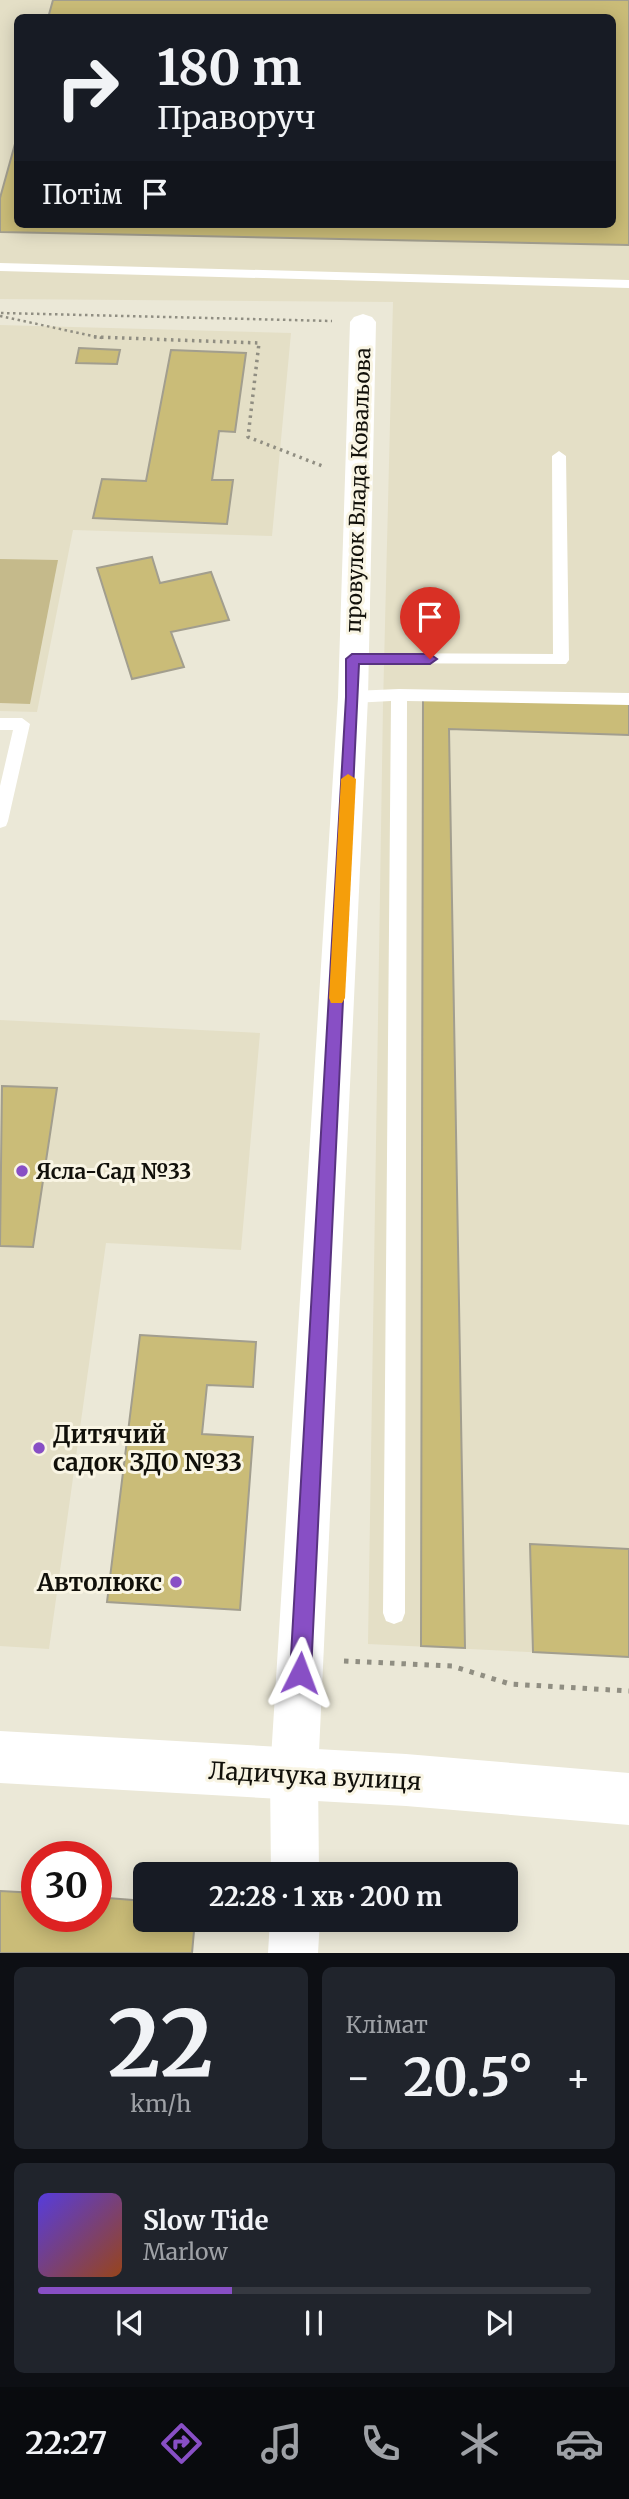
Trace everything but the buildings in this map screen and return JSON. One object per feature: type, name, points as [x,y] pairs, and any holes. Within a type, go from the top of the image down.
[{"type":"street","name":"провулок Влада Ковальова","points":[[295,1862],[294,1774],[353,697],[363,322]]},
{"type":"street","name":"Ладичука вулиця","points":[[0,1758],[406,1780],[629,1799]]},
{"type":"street","points":[[293,1953],[294,1932]]},
{"type":"lane","points":[[0,267],[629,284]]},
{"type":"lane","points":[[352,659],[561,660],[559,456]]},
{"type":"lane","points":[[353,697],[398,695],[629,699]]},
{"type":"lane","points":[[394,1613],[398,695]]},
{"type":"lane","points":[[0,724],[22,724],[0,821]]},
{"type":"path","points":[[0,315],[363,322]]},
{"type":"path","points":[[0,315],[104,339],[259,343],[248,437],[358,481]]},
{"type":"path","points":[[301,1659],[452,1666],[510,1684],[629,1691]]},
{"type":"shaded area","points":[[0,0],[629,0],[629,1657],[368,1644],[383,705],[393,302],[0,299]]},
{"type":"shaded area","points":[[0,325],[291,333],[272,536],[73,530],[37,712],[0,711]]},
{"type":"shaded area","points":[[0,559],[58,560],[30,704],[0,703]]},
{"type":"shaded area","name":"Дитячий садок ЗДО №33","points":[[0,1020],[260,1033],[241,1250],[106,1243],[49,1649],[0,1646]]},
{"type":"slow traffic","points":[[337,998],[348,779]]},
{"type":"place","name":"Ясла-Сад №33","points":[[22,1171]]},
{"type":"place","name":"Дитячий садок ЗДО №33","points":[[39,1448]]},
{"type":"place","name":"Автолюкс","points":[[176,1582]]},
{"type":"route","points":[[300,1673],[353,697],[352,659],[430,659]]}]
